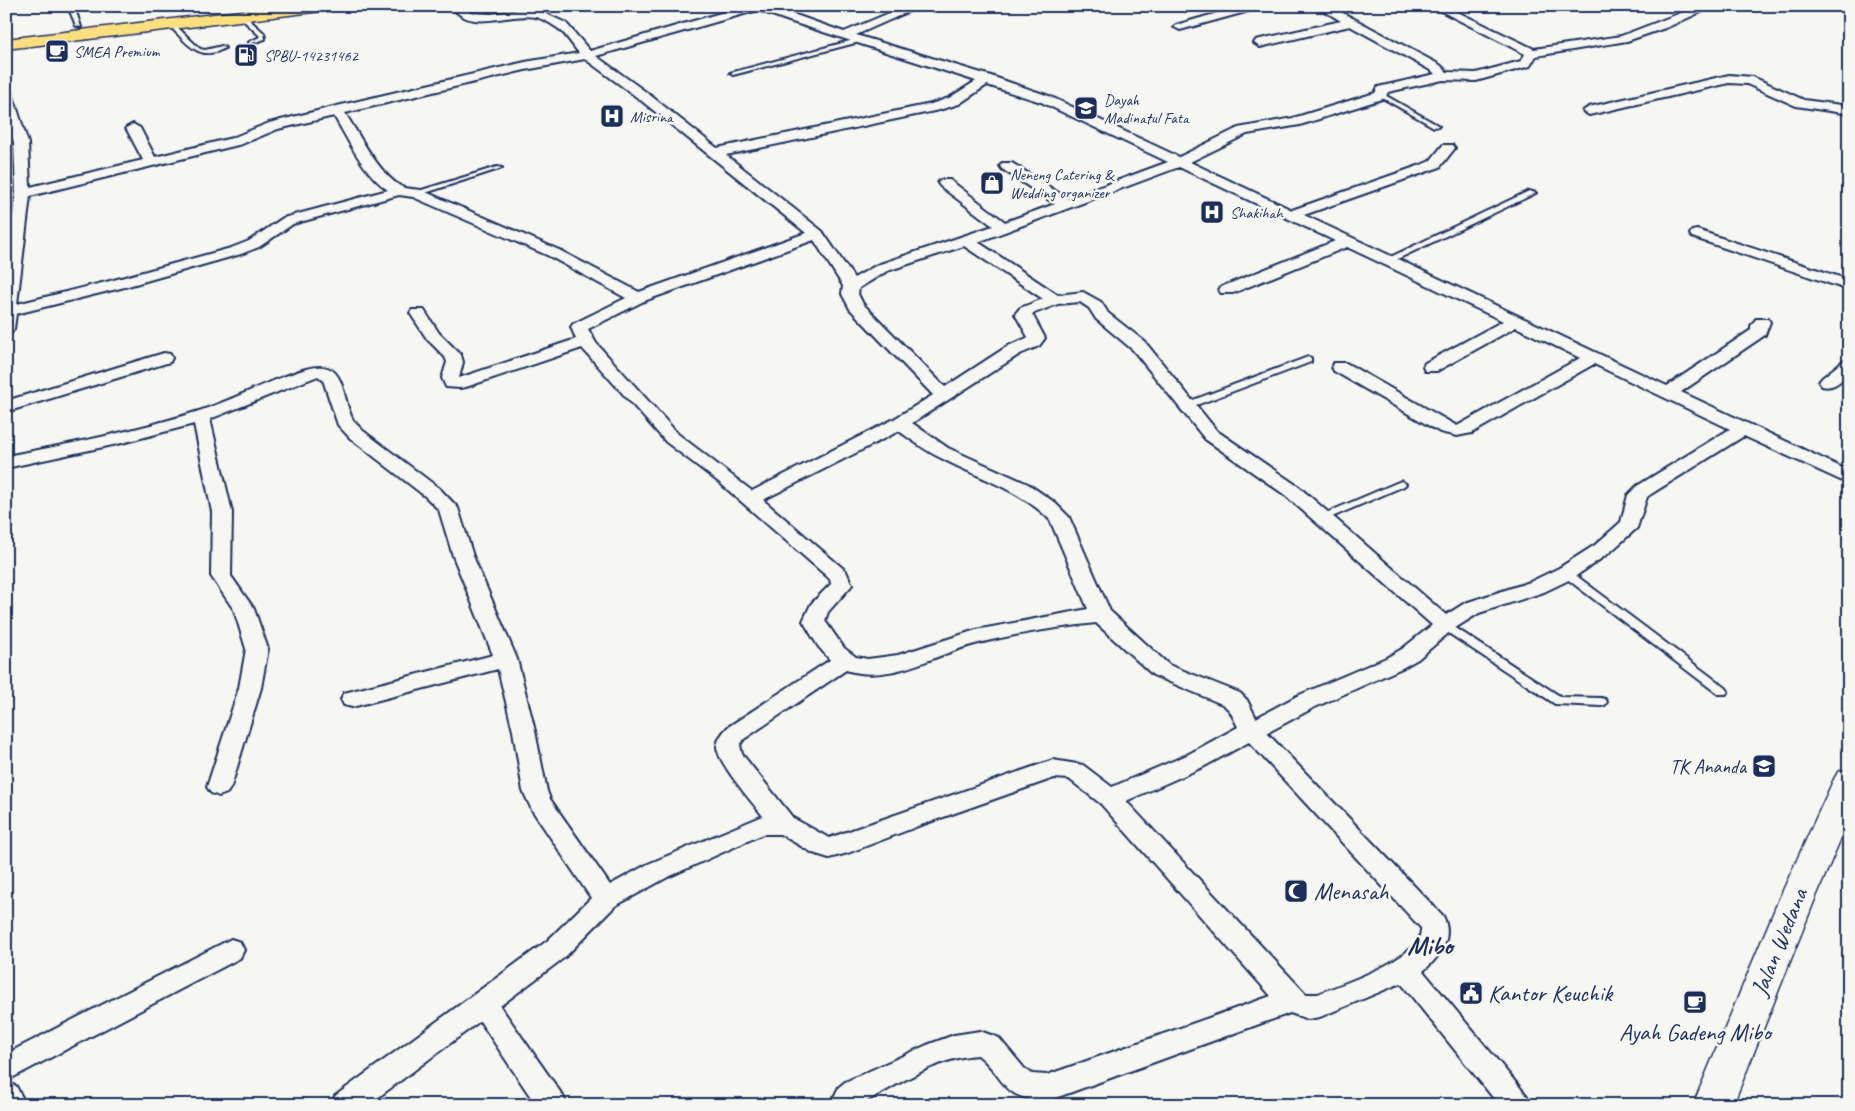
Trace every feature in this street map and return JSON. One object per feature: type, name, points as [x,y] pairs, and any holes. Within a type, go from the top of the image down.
[{"type":"highway","points":[[6,35],[79,26],[322,6]]},
{"type":"highway","points":[[6,44],[171,24],[247,11]]},
{"type":"street","points":[[456,6],[462,13],[469,16],[491,17],[520,13],[545,17],[562,25],[587,55],[642,95],[817,234],[851,286],[850,294],[856,306],[944,396]]},
{"type":"street","points":[[23,193],[238,141],[274,126],[337,110],[525,66],[587,55],[758,6],[793,19],[987,79],[1045,99],[1849,478]]},
{"type":"street","points":[[846,35],[916,6]]},
{"type":"street","points":[[1180,27],[1256,6]]},
{"type":"street","points":[[1321,6],[1436,68],[1443,76]]},
{"type":"street","points":[[1436,6],[1532,53],[1623,39],[1664,25],[1708,6]]},
{"type":"street","points":[[1260,43],[1352,22]]},
{"type":"street","points":[[851,286],[882,268],[966,242],[1178,163],[1243,131],[1295,122],[1381,94],[1382,90],[1388,87],[1443,76],[1476,77],[1494,73],[1526,62],[1532,53]]},
{"type":"street","points":[[714,153],[934,108],[954,101],[987,79]]},
{"type":"street","points":[[1589,111],[1729,79],[1749,80],[1808,105],[1849,110]]},
{"type":"street","points":[[6,93],[21,143],[23,193],[6,329]]},
{"type":"street","points":[[337,110],[375,170],[386,182],[399,191]]},
{"type":"street","points":[[133,128],[151,162]]},
{"type":"street","points":[[6,145],[21,143]]},
{"type":"street","points":[[1291,214],[1426,168],[1435,164],[1448,148]]},
{"type":"street","points":[[1007,166],[1068,205]]},
{"type":"street","points":[[945,183],[1004,228]]},
{"type":"street","points":[[8,311],[115,285],[236,251],[254,244],[288,222],[399,191],[416,193],[554,253],[638,298]]},
{"type":"street","points":[[817,234],[638,298],[579,326],[580,333],[672,438],[750,499],[841,579],[841,588],[818,609],[814,621],[844,662],[868,667],[892,665],[974,637],[1100,615]]},
{"type":"street","points":[[1697,234],[1849,285]]},
{"type":"street","points":[[966,242],[1055,300]]},
{"type":"street","points":[[1227,290],[1346,242]]},
{"type":"street","points":[[750,499],[900,423],[1014,350],[1033,342],[1037,338],[1023,314],[1026,311],[1055,300],[1077,296],[1088,299],[1102,316],[1140,346],[1211,435],[1280,482],[1445,625]]},
{"type":"street","points":[[418,313],[434,336],[453,355],[455,362],[450,380],[452,383],[460,383],[586,341]]},
{"type":"street","points":[[1431,367],[1515,321]]},
{"type":"street","points":[[1668,393],[1759,332],[1758,326],[1762,322]]},
{"type":"street","points":[[6,407],[164,358]]},
{"type":"street","points":[[1340,367],[1446,428],[1458,431],[1466,429],[1592,358]]},
{"type":"street","points":[[1828,382],[1849,365]]},
{"type":"street","points":[[6,462],[104,442],[201,417],[259,396],[302,376],[318,371],[327,374],[331,378],[344,421],[356,434],[433,493],[448,508],[463,556],[506,659],[524,731],[535,791],[540,803],[606,899]]},
{"type":"street","points":[[201,417],[222,512],[221,576],[244,609],[258,649],[250,688],[219,787]]},
{"type":"street","points":[[844,662],[736,733],[730,741],[730,751],[742,770],[784,825],[822,846],[830,848],[839,846],[912,818],[1054,769],[1074,772],[1108,798],[1292,1000],[1301,1007],[1316,1007],[1405,969],[1430,949],[1436,933],[1434,924],[1251,730],[1239,706],[1232,699],[1162,670],[1100,615],[1056,514],[1025,491],[946,454],[900,423]]},
{"type":"street","points":[[1108,798],[1195,761],[1305,702],[1394,663],[1410,654],[1445,625],[1472,608],[1536,587],[1566,573],[1602,549],[1630,524],[1638,495],[1644,490],[1744,428]]},
{"type":"street","points":[[352,699],[506,659]]},
{"type":"street","name":"Jalan Wedana","points":[[1720,1101],[1797,899],[1849,781]]},
{"type":"street","points":[[345,1105],[556,949],[606,899],[657,870],[746,831],[761,826],[784,825]]},
{"type":"street","points":[[6,1068],[231,950]]},
{"type":"street","points":[[1405,969],[1517,1105]]},
{"type":"street","points":[[844,1105],[849,1096],[870,1084],[960,1045],[972,1043],[990,1048],[1019,1082],[1046,1096],[1292,1000]]},
{"type":"street","points":[[483,1003],[553,1105]]},
{"type":"street","points":[[6,1095],[12,1105]]},
{"type":"lane","points":[[71,6],[79,26]]},
{"type":"lane","points":[[247,11],[263,38],[252,43]]},
{"type":"lane","points":[[171,24],[198,50],[205,52],[222,48]]},
{"type":"lane","points":[[733,73],[861,40]]},
{"type":"lane","points":[[1381,94],[1436,126]]},
{"type":"lane","points":[[416,193],[499,168]]},
{"type":"lane","points":[[1386,261],[1532,193]]},
{"type":"lane","points":[[1188,405],[1308,360]]},
{"type":"lane","points":[[1322,518],[1401,484]]},
{"type":"lane","points":[[1566,573],[1722,691]]},
{"type":"lane","points":[[1445,625],[1559,700],[1601,702]]},
{"type":"place","name":"SMEA Premium","points":[[57,51]]},
{"type":"place","name":"SPBU-14231462","points":[[246,55]]},
{"type":"place","name":"Dayah Madinatul Fata","points":[[1086,108]]},
{"type":"place","name":"Misrina","points":[[612,116]]},
{"type":"place","name":"Neneng Catering & Wedding organizer","points":[[992,183]]},
{"type":"place","name":"Shakihah","points":[[1212,212]]},
{"type":"place","name":"TK Ananda","points":[[1764,766]]},
{"type":"place","name":"Menasah","points":[[1296,891]]},
{"type":"place","name":"Kantor Keuchik","points":[[1471,993]]},
{"type":"place","name":"Ayah Gadeng Mibo","points":[[1695,1002]]},
{"type":"district","name":"Mibo","points":[[1430,945]]}]
